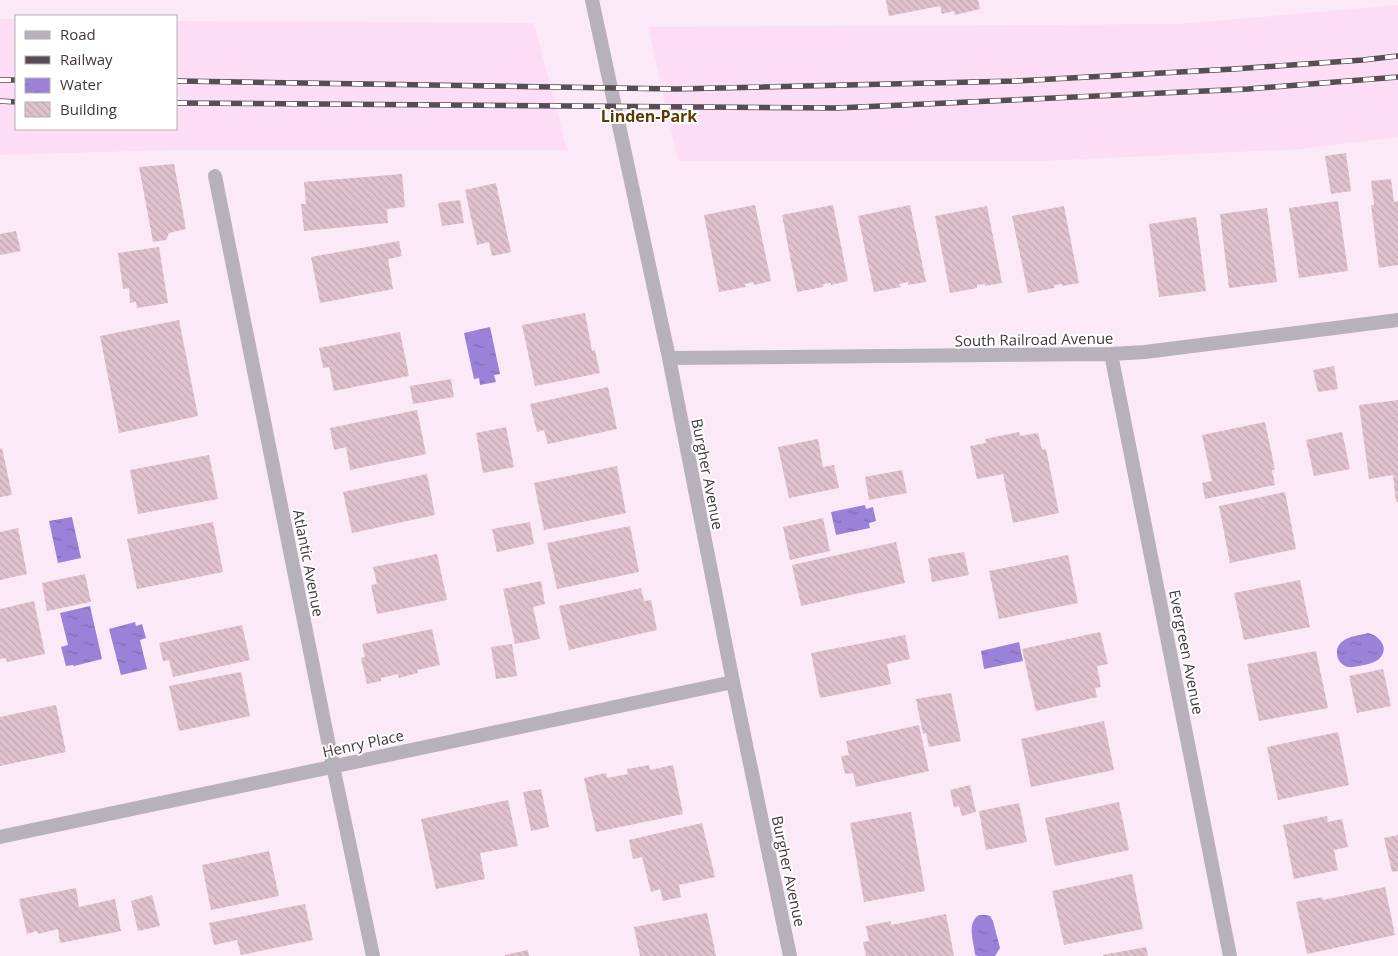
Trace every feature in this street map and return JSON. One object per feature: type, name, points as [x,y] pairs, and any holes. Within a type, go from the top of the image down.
[{"type":"street","name":"Burgher Avenue","points":[[592,0],[668,358],[790,956]]},
{"type":"street","name":"Atlantic Avenue","points":[[215,176],[373,956]]},
{"type":"street","name":"South Railroad Avenue","points":[[668,358],[1111,354],[1145,352],[1398,320]]},
{"type":"street","name":"Evergreen Avenue","points":[[1111,354],[1230,956]]},
{"type":"street","name":"Henry Place","points":[[0,837],[733,682]]},
{"type":"shaded area","points":[[1398,5],[1398,137],[1301,149],[1044,161],[678,161],[648,27],[1178,24]]},
{"type":"shaded area","points":[[0,19],[15,19],[15,130],[178,130],[178,21],[534,23],[567,150],[172,150],[0,155]]},
{"type":"water","points":[[490,327],[500,374],[494,375],[496,382],[480,385],[479,378],[474,379],[464,333]]},
{"type":"water","points":[[865,505],[866,509],[873,507],[876,521],[869,523],[870,528],[836,535],[831,512]]},
{"type":"water","points":[[72,517],[81,558],[58,563],[49,521]]},
{"type":"water","points":[[90,606],[102,659],[74,666],[66,666],[61,647],[68,645],[60,613]]},
{"type":"water","points":[[135,622],[136,626],[142,624],[146,638],[140,640],[147,669],[121,675],[109,629]]},
{"type":"water","points":[[1368,633],[1380,640],[1384,647],[1384,651],[1379,659],[1353,667],[1343,665],[1337,653],[1339,644],[1348,638]]},
{"type":"water","points":[[1019,642],[1023,661],[984,669],[981,651]]},
{"type":"water","points":[[979,915],[990,916],[993,921],[1000,948],[995,956],[975,955],[972,928],[975,918]]},
{"type":"building","points":[[886,0],[978,0],[980,9],[955,15],[954,11],[942,14],[940,6],[889,16]]},
{"type":"building","points":[[1346,153],[1351,191],[1331,194],[1325,156]]},
{"type":"building","points":[[174,164],[186,229],[169,233],[166,240],[153,242],[139,167]]},
{"type":"building","points":[[402,174],[405,207],[387,209],[388,223],[304,231],[301,204],[306,204],[304,182]]},
{"type":"building","points":[[1391,179],[1394,202],[1398,201],[1398,265],[1379,268],[1371,205],[1374,205],[1371,181]]},
{"type":"building","points":[[496,183],[511,252],[492,256],[489,242],[477,245],[465,190]]},
{"type":"building","points":[[460,200],[464,223],[442,226],[438,203]]},
{"type":"building","points":[[1338,201],[1348,271],[1299,278],[1289,208]]},
{"type":"building","points":[[755,205],[771,281],[754,285],[753,282],[745,284],[746,287],[719,292],[704,215]]},
{"type":"building","points":[[833,205],[848,281],[831,285],[831,283],[823,284],[823,287],[797,292],[782,215]]},
{"type":"building","points":[[910,205],[926,282],[908,285],[908,282],[899,284],[901,287],[874,292],[858,216]]},
{"type":"building","points":[[987,206],[1002,283],[985,286],[985,284],[977,285],[977,288],[950,293],[935,216]]},
{"type":"building","points":[[1064,206],[1079,283],[1062,286],[1062,284],[1054,285],[1054,288],[1028,293],[1012,216]]},
{"type":"building","points":[[1267,208],[1277,282],[1229,288],[1220,214]]},
{"type":"building","points":[[1196,217],[1206,291],[1159,297],[1149,224]]},
{"type":"building","points":[[16,231],[21,251],[0,255],[0,234]]},
{"type":"building","points":[[399,241],[402,256],[388,259],[393,289],[320,303],[311,257]]},
{"type":"building","points":[[159,247],[168,303],[137,308],[136,302],[130,303],[129,288],[123,289],[118,253]]},
{"type":"building","points":[[585,313],[592,351],[595,350],[600,373],[535,386],[522,325]]},
{"type":"building","points":[[179,320],[198,416],[119,433],[100,336]]},
{"type":"building","points":[[400,332],[409,376],[334,391],[329,367],[323,368],[319,348]]},
{"type":"building","points":[[1334,366],[1338,389],[1318,392],[1313,370]]},
{"type":"building","points":[[451,379],[454,397],[413,404],[410,386]]},
{"type":"building","points":[[608,387],[617,429],[548,444],[544,430],[537,432],[530,404]]},
{"type":"building","points":[[1398,400],[1398,502],[1396,502],[1393,475],[1369,479],[1359,405]]},
{"type":"building","points":[[417,410],[426,454],[350,470],[346,447],[334,450],[330,428]]},
{"type":"building","points":[[1265,422],[1275,470],[1272,470],[1275,485],[1205,499],[1202,483],[1212,481],[1202,435]]},
{"type":"building","points":[[506,427],[514,467],[483,473],[476,433]]},
{"type":"building","points":[[1019,432],[1020,436],[1038,433],[1042,450],[1046,449],[1059,513],[1013,523],[1003,474],[977,479],[970,446],[986,443],[985,439]]},
{"type":"building","points":[[1342,432],[1350,469],[1314,476],[1306,440]]},
{"type":"building","points":[[818,439],[823,467],[834,465],[839,488],[789,498],[778,447]]},
{"type":"building","points":[[2,448],[12,495],[0,497],[0,449]]},
{"type":"building","points":[[209,455],[218,499],[138,514],[130,470]]},
{"type":"building","points":[[617,466],[626,513],[544,530],[534,483]]},
{"type":"building","points":[[902,470],[907,493],[869,500],[865,477]]},
{"type":"building","points":[[427,474],[435,515],[352,533],[343,492]]},
{"type":"building","points":[[1285,492],[1296,549],[1230,563],[1219,506]]},
{"type":"building","points":[[823,518],[830,551],[790,560],[783,527]]},
{"type":"building","points":[[213,522],[223,572],[137,589],[127,539]]},
{"type":"building","points":[[530,522],[534,544],[497,552],[492,529]]},
{"type":"building","points":[[630,526],[639,572],[557,589],[547,543]]},
{"type":"building","points":[[18,528],[27,574],[0,580],[0,532]]},
{"type":"building","points":[[896,542],[905,583],[801,606],[792,565]]},
{"type":"building","points":[[964,552],[969,575],[932,582],[928,558]]},
{"type":"building","points":[[437,554],[447,600],[377,614],[371,585],[377,584],[373,567]]},
{"type":"building","points":[[1068,555],[1078,603],[999,619],[989,571]]},
{"type":"building","points":[[85,574],[91,602],[47,611],[42,583]]},
{"type":"building","points":[[1300,580],[1310,627],[1244,640],[1234,593]]},
{"type":"building","points":[[541,581],[545,604],[533,607],[540,639],[515,644],[503,589]]},
{"type":"building","points":[[641,588],[644,601],[651,600],[657,630],[569,650],[559,606]]},
{"type":"building","points":[[34,601],[45,654],[7,662],[6,658],[0,659],[0,609]]},
{"type":"building","points":[[242,625],[250,660],[173,677],[169,660],[163,661],[159,643]]},
{"type":"building","points":[[432,629],[440,665],[417,670],[418,673],[399,678],[398,674],[381,678],[381,681],[367,684],[361,658],[365,657],[362,644]]},
{"type":"building","points":[[1100,632],[1108,664],[1097,666],[1101,687],[1095,688],[1097,697],[1036,711],[1022,649]]},
{"type":"building","points":[[905,635],[910,659],[887,664],[891,684],[820,698],[811,653]]},
{"type":"building","points":[[512,644],[517,676],[496,679],[491,647]]},
{"type":"building","points":[[1316,651],[1328,708],[1259,721],[1247,664]]},
{"type":"building","points":[[1383,669],[1391,706],[1357,713],[1349,676]]},
{"type":"building","points":[[241,672],[250,716],[179,731],[169,686]]},
{"type":"building","points":[[951,693],[961,741],[929,747],[926,733],[923,734],[916,699]]},
{"type":"building","points":[[56,705],[66,752],[0,766],[0,717]]},
{"type":"building","points":[[1104,721],[1114,770],[1031,787],[1021,739]]},
{"type":"building","points":[[919,725],[929,771],[856,787],[853,773],[845,774],[841,756],[849,755],[846,741]]},
{"type":"building","points":[[1338,732],[1349,785],[1278,800],[1267,747]]},
{"type":"building","points":[[649,765],[650,770],[673,765],[683,814],[596,832],[584,778],[606,773],[607,778],[628,774],[627,769]]},
{"type":"building","points":[[970,785],[976,812],[962,816],[959,806],[954,807],[950,790]]},
{"type":"building","points":[[541,789],[549,827],[531,831],[523,792]]},
{"type":"building","points":[[508,800],[518,846],[480,853],[485,879],[436,889],[421,819]]},
{"type":"building","points":[[1119,802],[1129,850],[1055,866],[1045,818]]},
{"type":"building","points":[[1019,803],[1027,842],[986,850],[979,811]]},
{"type":"building","points":[[911,812],[925,891],[864,902],[850,823]]},
{"type":"building","points":[[1327,816],[1328,822],[1342,819],[1348,847],[1334,850],[1338,870],[1294,879],[1283,825]]},
{"type":"building","points":[[702,823],[715,877],[679,885],[681,897],[663,901],[660,889],[651,892],[642,857],[633,859],[629,840]]},
{"type":"building","points":[[1398,835],[1398,871],[1392,872],[1384,838]]},
{"type":"building","points":[[269,851],[279,896],[211,910],[202,865]]},
{"type":"building","points":[[1132,874],[1143,929],[1064,945],[1052,891]]},
{"type":"building","points":[[1385,887],[1395,935],[1307,954],[1296,902],[1322,897],[1323,900]]},
{"type":"building","points":[[76,888],[79,907],[115,899],[121,931],[60,943],[58,929],[38,934],[37,931],[27,934],[19,899]]},
{"type":"building","points":[[152,895],[160,926],[138,931],[131,901]]},
{"type":"building","points":[[305,904],[313,940],[241,955],[237,940],[214,945],[209,923]]},
{"type":"building","points":[[707,913],[716,956],[640,956],[634,927]]},
{"type":"building","points":[[946,914],[954,956],[866,956],[863,942],[869,941],[866,926],[891,921],[891,925]]},
{"type":"building","points":[[1146,947],[1148,956],[1103,956],[1103,955]]},
{"type":"building","points":[[528,950],[529,956],[505,956],[505,955]]},
{"type":"railway","points":[[178,81],[676,89],[1016,81],[1234,69],[1398,56]]},
{"type":"railway","points":[[178,103],[837,108],[1248,89],[1398,77]]},
{"type":"railway","points":[[0,80],[15,80]]},
{"type":"railway","points":[[0,101],[15,102]]},
{"type":"district","name":"Linden-Park","points":[[649,116]]}]
